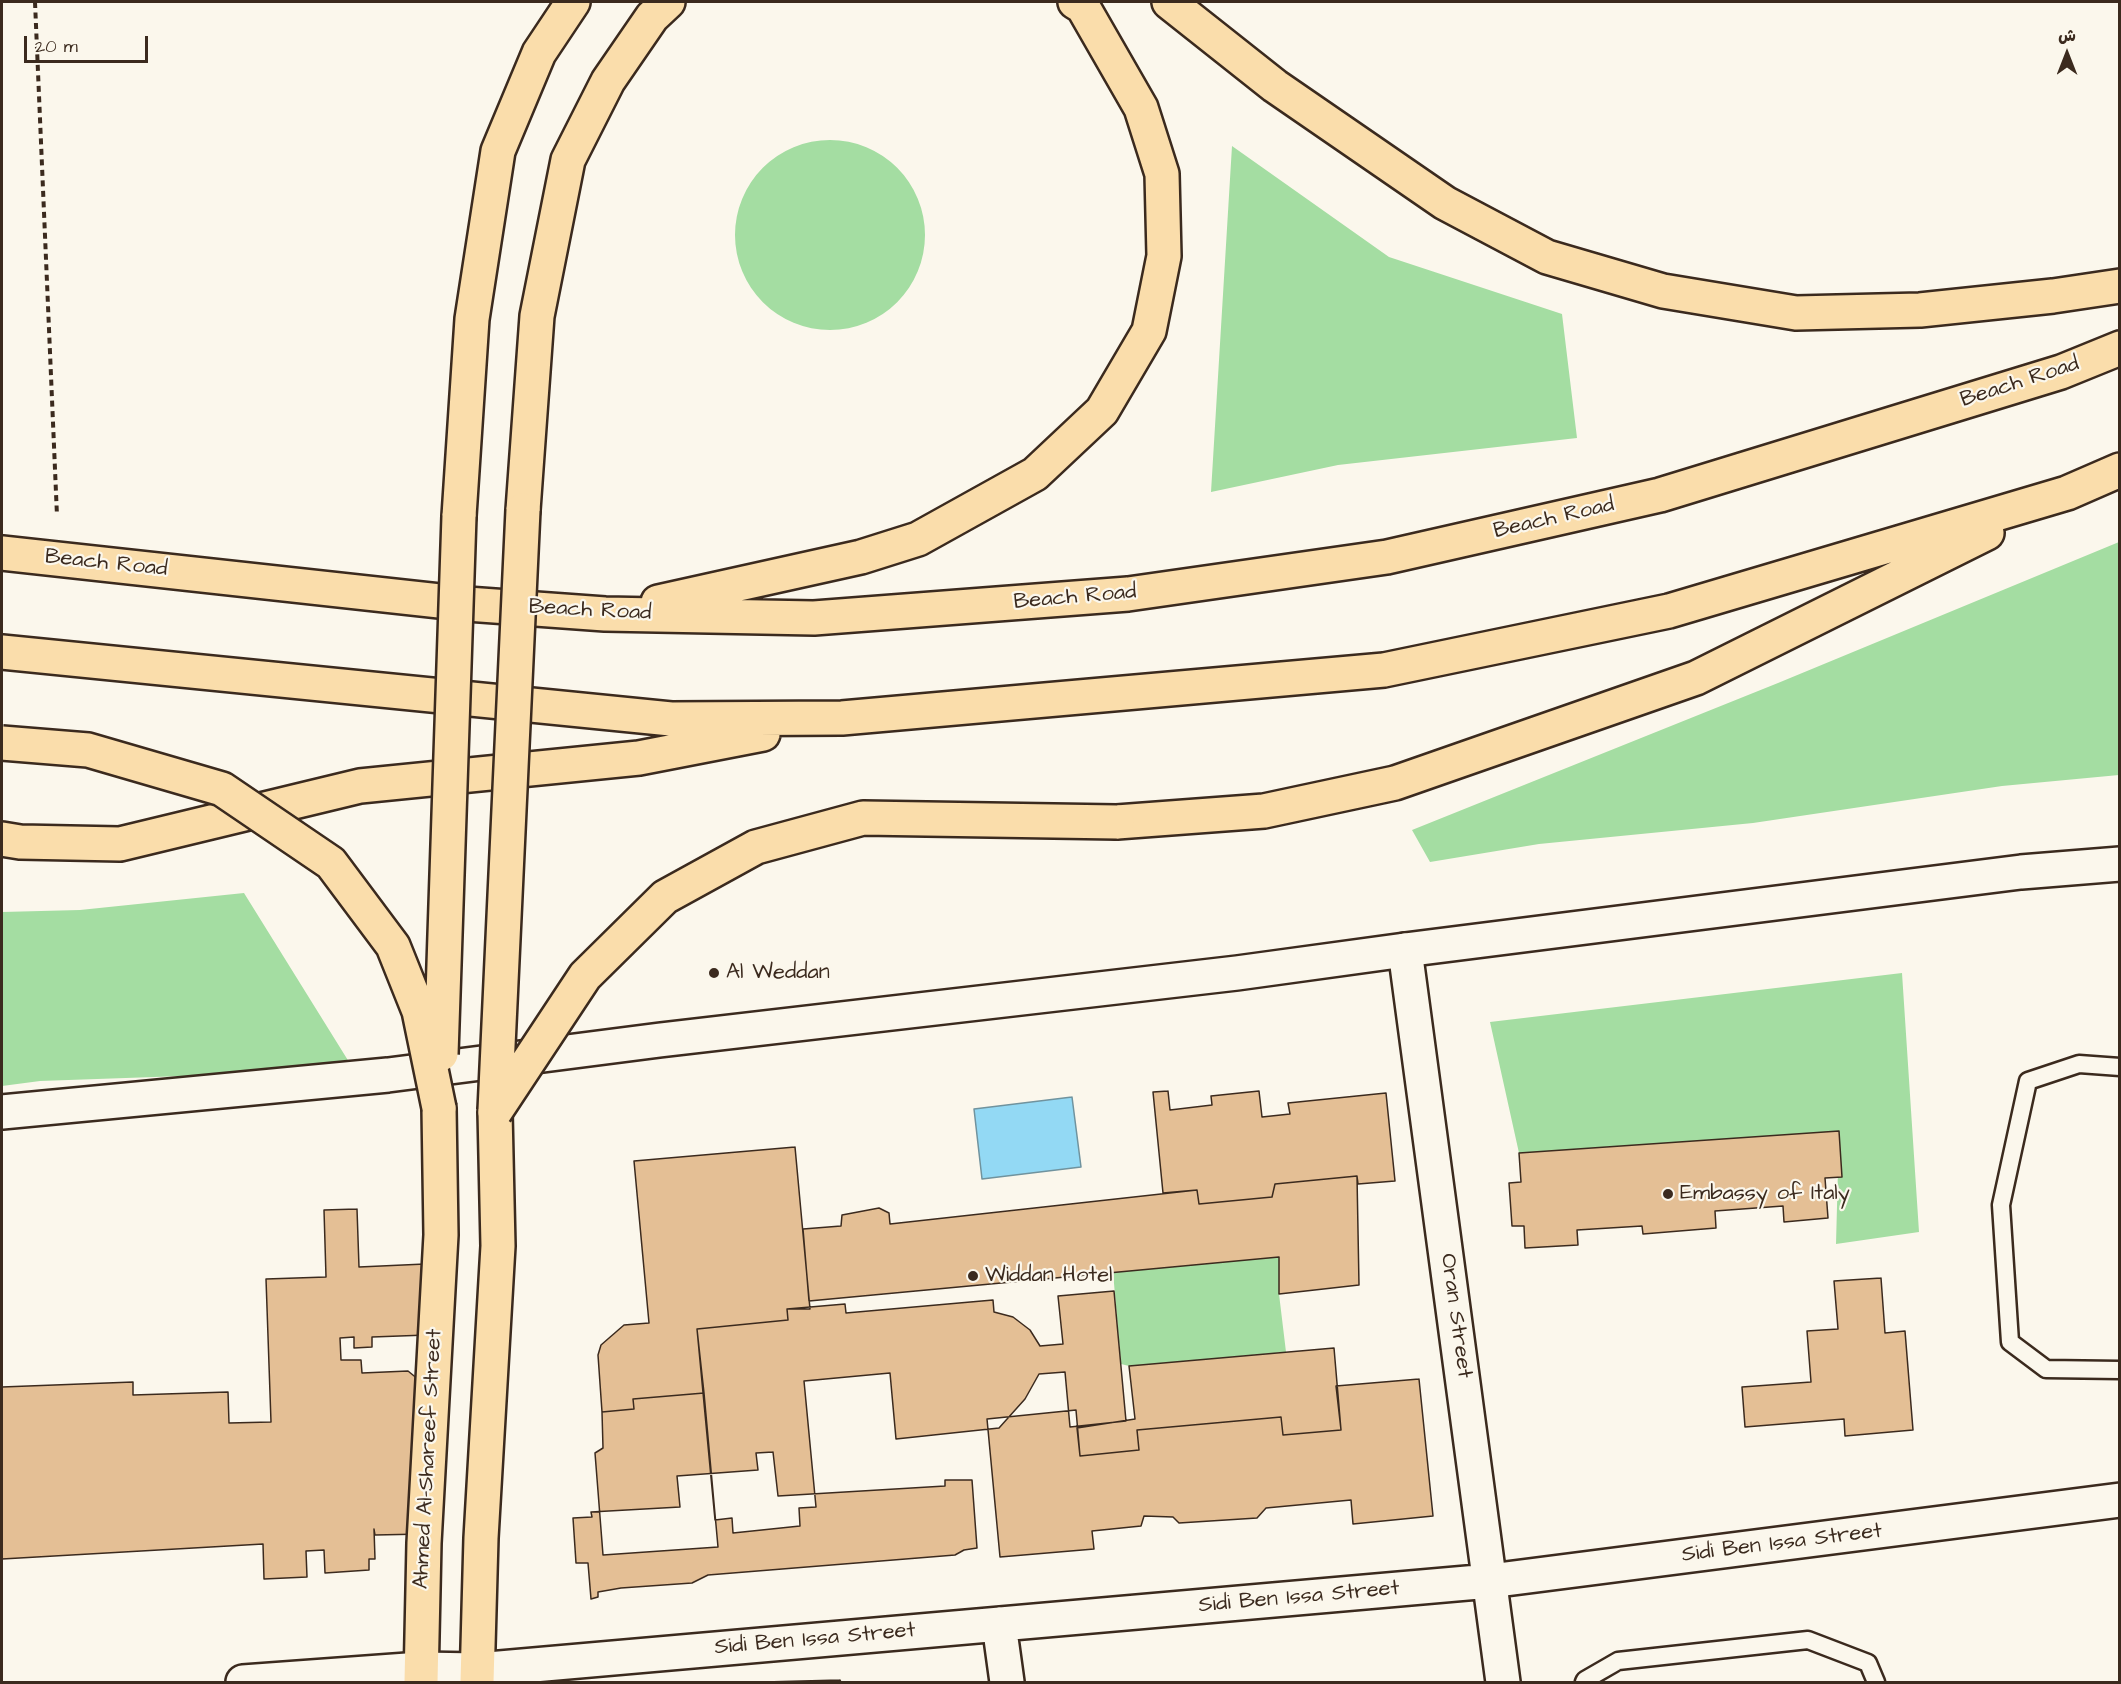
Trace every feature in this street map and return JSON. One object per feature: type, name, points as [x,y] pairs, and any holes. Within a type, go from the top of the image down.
[{"type":"highway","points":[[440,1108],[459,516],[472,319],[498,151],[539,53],[573,2]]},
{"type":"highway","points":[[477,1676],[481,1538],[498,1246],[495,1112],[524,510],[537,316],[567,160],[608,81],[652,17],[668,2]]},
{"type":"highway","points":[[1168,2],[1275,86],[1445,203],[1547,257],[1663,291],[1796,313],[1920,310],[2053,296],[2120,286]]},
{"type":"highway","points":[[605,614],[861,557],[918,539],[1035,474],[1102,411],[1149,331],[1164,256],[1162,174],[1141,108],[1079,4]]},
{"type":"highway","name":"Beach Road","points":[[2,553],[467,604],[605,614],[825,618],[1128,594],[1387,557],[1660,495],[2061,372],[2120,348]]},
{"type":"highway","points":[[495,1112],[585,976],[665,897],[756,847],[863,818],[1117,822],[1264,811],[1406,779],[1696,678],[2067,493],[2120,470]]},
{"type":"highway","points":[[2,652],[472,701],[671,719],[842,718],[1384,670],[1669,611],[2067,493]]},
{"type":"highway","points":[[2,839],[20,842],[120,844],[360,786],[639,758],[842,718]]},
{"type":"highway","points":[[2,743],[88,750],[222,789],[331,863],[393,946],[419,1011],[440,1108]]},
{"type":"highway","name":"Ahmed Al-Shareef Street","points":[[421,1676],[424,1543],[441,1235],[440,1108]]},
{"type":"street","points":[[2021,872],[2120,842]]},
{"type":"street","points":[[2,1112],[388,1075],[660,1040],[1237,973],[2021,872],[2120,864]]},
{"type":"street","name":"Oran Street","points":[[1406,950],[1503,1683]]},
{"type":"street","name":"Sidi Ben Issa Street","points":[[243,1683],[477,1676],[999,1624],[1490,1581],[2120,1500]]},
{"type":"street","points":[[999,1624],[1007,1683]]},
{"type":"lane","points":[[2120,1067],[2079,1064],[2028,1082],[2001,1205],[2010,1342],[2046,1369],[2120,1370]]},
{"type":"lane","points":[[1584,1683],[1585,1680],[1618,1661],[1808,1640],[1868,1663],[1876,1683]]},
{"type":"path","points":[[35,2],[57,516]]},
{"type":"green space","points":[[821,140],[839,140],[875,151],[890,161],[904,175],[921,207],[925,235],[921,263],[914,280],[904,295],[890,309],[858,326],[839,330],[821,330],[785,319],[770,309],[756,295],[739,263],[735,244],[735,226],[746,190],[756,175],[770,161],[802,144]]},
{"type":"green space","points":[[1232,146],[1389,257],[1562,314],[1577,438],[1338,465],[1211,492]]},
{"type":"green space","points":[[2119,542],[2119,775],[2002,786],[1753,823],[1539,844],[1430,862],[1412,830],[1778,683]]},
{"type":"green space","points":[[244,893],[354,1070],[40,1081],[2,1086],[2,912],[80,910]]},
{"type":"green space","points":[[1902,973],[1919,1232],[1836,1244],[1839,1131],[1519,1153],[1490,1022]]},
{"type":"green space","points":[[1279,1257],[1279,1294],[1286,1352],[1129,1366],[1121,1364],[1113,1272]]},
{"type":"water","points":[[1072,1097],[1081,1167],[982,1179],[974,1109]]},
{"type":"building","points":[[1168,1091],[1170,1110],[1212,1105],[1211,1096],[1259,1091],[1262,1117],[1290,1114],[1288,1103],[1386,1093],[1395,1181],[1358,1184],[1357,1176],[1275,1184],[1272,1197],[1199,1204],[1197,1190],[1163,1193],[1153,1092]]},
{"type":"building","name":"Embassy of Italy","points":[[1839,1131],[1842,1177],[1825,1178],[1828,1218],[1784,1222],[1783,1206],[1715,1211],[1716,1228],[1643,1234],[1642,1226],[1577,1230],[1578,1245],[1525,1248],[1524,1226],[1512,1226],[1509,1183],[1521,1182],[1519,1153]]},
{"type":"building","points":[[795,1147],[810,1309],[787,1309],[788,1320],[697,1329],[704,1393],[633,1399],[634,1409],[602,1412],[598,1355],[601,1345],[624,1325],[649,1323],[634,1161]]},
{"type":"building","points":[[1357,1176],[1359,1285],[1279,1294],[1279,1257],[809,1301],[803,1229],[841,1226],[842,1215],[879,1208],[889,1213],[890,1224],[1197,1190],[1199,1204],[1272,1197],[1275,1184]]},
{"type":"building","points":[[357,1209],[359,1267],[425,1264],[427,1335],[372,1337],[372,1347],[354,1348],[354,1337],[340,1338],[341,1360],[361,1360],[362,1373],[408,1371],[419,1380],[423,1534],[375,1535],[374,1529],[375,1559],[369,1559],[369,1570],[325,1573],[324,1550],[306,1551],[307,1577],[264,1579],[263,1544],[2,1559],[2,1387],[133,1382],[133,1395],[228,1392],[229,1423],[271,1422],[266,1279],[326,1277],[324,1210]]},
{"type":"building","points":[[1881,1278],[1885,1333],[1905,1331],[1913,1430],[1845,1436],[1844,1419],[1745,1427],[1742,1387],[1811,1382],[1807,1331],[1838,1329],[1834,1281]]},
{"type":"building","points":[[1114,1291],[1126,1421],[1070,1427],[1065,1372],[1039,1374],[1025,1399],[999,1428],[896,1439],[890,1373],[804,1381],[816,1507],[799,1508],[800,1526],[733,1533],[732,1518],[715,1520],[697,1329],[788,1320],[787,1309],[845,1304],[846,1313],[993,1300],[994,1312],[1013,1317],[1030,1330],[1040,1346],[1063,1344],[1058,1296]]},
{"type":"building","points":[[1334,1348],[1341,1430],[1283,1435],[1281,1417],[1137,1430],[1139,1450],[1080,1456],[1077,1428],[1135,1419],[1129,1366]]},
{"type":"building","points":[[1419,1379],[1433,1516],[1353,1524],[1351,1500],[1266,1508],[1257,1518],[1179,1523],[1173,1517],[1144,1516],[1141,1526],[1092,1531],[1094,1549],[1000,1557],[987,1419],[1076,1410],[1080,1456],[1139,1450],[1137,1430],[1281,1417],[1283,1435],[1341,1430],[1336,1386]]},
{"type":"building","points":[[704,1393],[718,1547],[603,1555],[595,1453],[603,1448],[602,1412],[634,1409],[633,1399]]},
{"type":"building","points":[[773,1452],[778,1496],[945,1486],[945,1480],[972,1480],[977,1548],[964,1550],[955,1555],[708,1575],[692,1583],[598,1592],[598,1597],[591,1599],[588,1563],[576,1563],[573,1518],[592,1517],[591,1512],[680,1507],[677,1476],[758,1470],[756,1453]]},
{"type":"building","points":[[840,1680],[841,1682],[764,1682]]},
{"type":"place","name":"Al Weddan","points":[[714,973]]},
{"type":"place","name":"Embassy of Italy","points":[[1668,1194]]},
{"type":"place","name":"Widdan Hotel","points":[[973,1276]]}]
